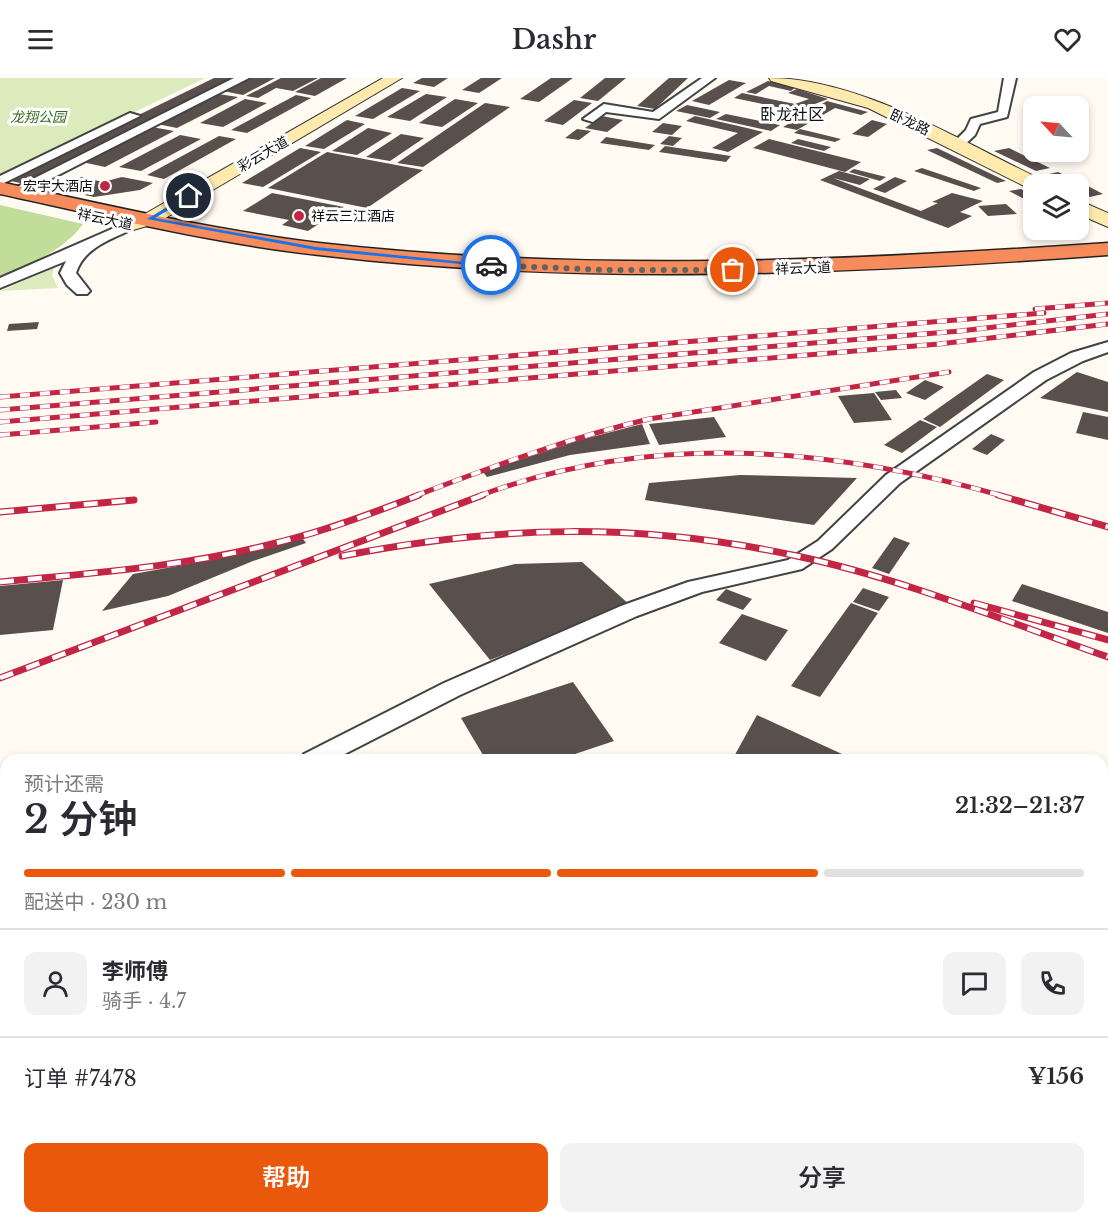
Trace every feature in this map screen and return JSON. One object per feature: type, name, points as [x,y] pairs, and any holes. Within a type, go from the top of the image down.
[{"type":"highway","name":"祥云大道","points":[[4,189],[308,256],[446,270],[581,278],[692,279],[836,275],[1108,258]]},
{"type":"highway","name":"祥云大道","points":[[138,220],[316,249],[440,261],[593,270],[809,267],[1108,249]]},
{"type":"main road","name":"彩云大道","points":[[138,220],[376,78]]},
{"type":"main road","name":"彩云大道","points":[[138,220],[394,78]]},
{"type":"main road","name":"卧龙路","points":[[777,78],[874,105],[1023,178]]},
{"type":"main road","points":[[1089,212],[1108,221]]},
{"type":"street","points":[[4,189],[243,78]]},
{"type":"street","points":[[589,119],[604,108],[655,116],[709,78]]},
{"type":"street","points":[[957,145],[971,132],[975,122],[1003,114],[1010,78]]},
{"type":"street","points":[[4,189],[148,109]]},
{"type":"street","points":[[0,283],[33,271],[138,220]]},
{"type":"street","points":[[82,291],[72,282],[68,273],[74,260],[92,242]]},
{"type":"street","points":[[325,754],[452,689],[629,611],[696,587],[795,565],[825,544],[893,479],[1040,376],[1077,357],[1108,347]]},
{"type":"green space","name":"龙翔公园","points":[[0,78],[205,78],[0,177]]},
{"type":"green space","points":[[0,205],[83,224],[56,249],[34,262],[0,276]]},
{"type":"green space","points":[[54,268],[52,276],[58,288],[0,291]]},
{"type":"building","points":[[214,78],[238,78],[25,184],[6,180]]},
{"type":"building","points":[[250,78],[275,78],[243,95],[223,91]]},
{"type":"building","points":[[281,78],[318,78],[293,91],[276,88],[258,98],[246,96]]},
{"type":"building","points":[[321,78],[347,78],[315,96],[295,92]]},
{"type":"building","points":[[422,78],[448,78],[434,87],[413,83]]},
{"type":"building","points":[[481,78],[502,78],[479,93],[462,90]]},
{"type":"building","points":[[551,78],[573,78],[539,102],[520,99]]},
{"type":"building","points":[[605,78],[626,78],[598,101],[580,98]]},
{"type":"building","points":[[669,78],[688,78],[655,109],[637,106]]},
{"type":"building","points":[[729,80],[746,83],[709,105],[692,101]]},
{"type":"building","points":[[768,81],[796,87],[791,91],[769,86],[756,94],[746,92]]},
{"type":"building","points":[[402,88],[420,91],[373,119],[355,116]]},
{"type":"building","points":[[797,89],[828,99],[800,112],[734,98],[742,93],[795,104],[809,99],[788,93]]},
{"type":"building","points":[[218,94],[238,97],[177,128],[157,124]]},
{"type":"building","points":[[426,94],[447,97],[410,121],[387,117]]},
{"type":"building","points":[[296,95],[311,98],[247,133],[231,130]]},
{"type":"building","points":[[245,99],[267,103],[223,127],[200,123]]},
{"type":"building","points":[[455,99],[478,103],[442,127],[419,123]]},
{"type":"building","points":[[574,100],[592,103],[563,125],[544,121]]},
{"type":"building","points":[[827,101],[868,112],[861,115],[835,108],[797,130],[783,127]]},
{"type":"building","points":[[485,103],[510,107],[423,167],[397,163]]},
{"type":"building","points":[[687,105],[720,112],[710,118],[676,111]]},
{"type":"building","points":[[778,111],[796,114],[785,122],[767,118]]},
{"type":"building","points":[[726,114],[780,125],[771,131],[716,119]]},
{"type":"building","points":[[602,116],[623,120],[607,132],[585,128]]},
{"type":"building","points":[[695,116],[763,132],[728,152],[712,148],[738,133],[686,121]]},
{"type":"building","points":[[347,120],[365,124],[324,149],[305,146]]},
{"type":"building","points":[[872,120],[887,124],[868,137],[852,134]]},
{"type":"building","points":[[663,123],[682,126],[672,135],[652,132]]},
{"type":"building","points":[[152,127],[174,131],[105,167],[82,162]]},
{"type":"building","points":[[368,128],[392,133],[357,155],[332,151]]},
{"type":"building","points":[[577,129],[591,131],[579,140],[565,138]]},
{"type":"building","points":[[800,129],[841,139],[835,142],[794,133]]},
{"type":"building","points":[[401,134],[424,138],[390,161],[366,157]]},
{"type":"building","points":[[180,135],[201,139],[141,171],[119,167]]},
{"type":"building","points":[[219,136],[236,139],[164,179],[147,175]]},
{"type":"building","points":[[669,136],[682,138],[673,146],[660,144]]},
{"type":"building","points":[[606,137],[655,145],[649,150],[600,143]]},
{"type":"building","points":[[769,139],[861,162],[845,172],[753,148]]},
{"type":"building","points":[[798,139],[831,147],[824,151],[791,143]]},
{"type":"building","points":[[665,146],[731,156],[726,162],[659,152]]},
{"type":"building","points":[[300,148],[321,152],[263,187],[242,183]]},
{"type":"building","points":[[937,148],[1006,181],[997,183],[927,150]]},
{"type":"building","points":[[1009,148],[1023,155],[1023,162],[1038,162],[1050,168],[1036,171],[994,151]]},
{"type":"building","points":[[327,152],[423,170],[367,208],[268,188]]},
{"type":"building","points":[[922,168],[981,188],[974,191],[914,171]]},
{"type":"building","points":[[854,169],[886,177],[880,181],[849,172]]},
{"type":"building","points":[[839,171],[870,179],[860,185],[833,178],[921,211],[938,203],[932,202],[952,193],[983,201],[960,212],[972,216],[948,228],[820,180]]},
{"type":"building","name":"宏宇大酒店","points":[[81,177],[103,182],[122,177],[153,183],[140,190],[94,197],[57,189]]},
{"type":"building","points":[[895,177],[907,181],[885,193],[873,189]]},
{"type":"building","points":[[1089,187],[1103,194],[1090,197]]},
{"type":"building","points":[[1023,190],[1023,198],[1009,191]]},
{"type":"building","name":"祥云三江酒店","points":[[272,193],[344,207],[308,231],[282,225],[289,220],[243,211]]},
{"type":"building","points":[[1006,204],[1017,214],[988,216],[978,206]]},
{"type":"building","points":[[39,322],[37,329],[7,331],[9,324]]},
{"type":"building","points":[[1077,372],[1108,382],[1108,412],[1040,398]]},
{"type":"building","points":[[987,374],[1004,380],[940,427],[923,419]]},
{"type":"building","points":[[925,380],[944,387],[925,400],[906,393]]},
{"type":"building","points":[[896,390],[902,398],[881,400],[875,392]]},
{"type":"building","points":[[874,393],[892,420],[854,423],[838,396]]},
{"type":"building","points":[[1083,412],[1108,417],[1108,440],[1076,433]]},
{"type":"building","points":[[714,417],[726,437],[659,445],[649,424]]},
{"type":"building","points":[[920,420],[937,427],[902,453],[884,445]]},
{"type":"building","points":[[642,424],[650,444],[570,455],[487,477],[483,472],[580,440]]},
{"type":"building","points":[[991,434],[1005,440],[987,455],[972,449]]},
{"type":"building","points":[[740,475],[857,478],[814,525],[645,500],[649,483]]},
{"type":"building","points":[[894,537],[910,543],[889,574],[872,568]]},
{"type":"building","points":[[303,539],[306,543],[253,561],[168,596],[102,611],[133,574],[222,558]]},
{"type":"building","points":[[582,562],[631,606],[490,660],[429,584],[515,564]]},
{"type":"building","points":[[63,580],[53,630],[0,635],[0,586]]},
{"type":"building","points":[[1022,584],[1108,612],[1108,633],[1012,601]]},
{"type":"building","points":[[863,588],[889,597],[879,611],[853,602]]},
{"type":"building","points":[[726,589],[752,599],[743,610],[716,600]]},
{"type":"building","points":[[851,603],[878,613],[820,697],[791,686]]},
{"type":"building","points":[[742,614],[788,630],[766,661],[719,643]]},
{"type":"building","points":[[573,682],[614,741],[575,754],[482,754],[461,718]]},
{"type":"building","points":[[757,715],[842,754],[735,754]]},
{"type":"railway","points":[[1035,309],[1108,303]]},
{"type":"railway","points":[[0,397],[1044,313]]},
{"type":"railway","points":[[0,410],[960,331],[1108,314]]},
{"type":"railway","points":[[0,422],[939,344],[1108,324]]},
{"type":"railway","points":[[415,496],[560,444],[649,419],[949,372]]},
{"type":"railway","points":[[0,435],[156,422]]},
{"type":"railway","points":[[479,496],[544,475],[609,462],[675,455],[740,453],[806,457],[872,466],[938,479],[1003,496]]},
{"type":"railway","points":[[0,582],[171,564],[238,552],[328,528],[419,495]]},
{"type":"railway","points":[[0,678],[483,495]]},
{"type":"railway","points":[[998,495],[1108,527]]},
{"type":"railway","points":[[0,512],[134,500]]},
{"type":"railway","points":[[342,556],[457,538],[514,533],[625,533],[682,537],[739,545],[837,565],[954,602],[1108,657]]},
{"type":"railway","points":[[974,603],[1108,640]]},
{"type":"way so far","points":[[491,265],[605,270],[733,270]]},
{"type":"place","name":"宏宇大酒店","points":[[105,186]]},
{"type":"place","name":"祥云三江酒店","points":[[299,216]]},
{"type":"district","name":"卧龙社区","points":[[792,114]]},
{"type":"route","points":[[189,196],[150,219],[316,249],[491,265]]}]
